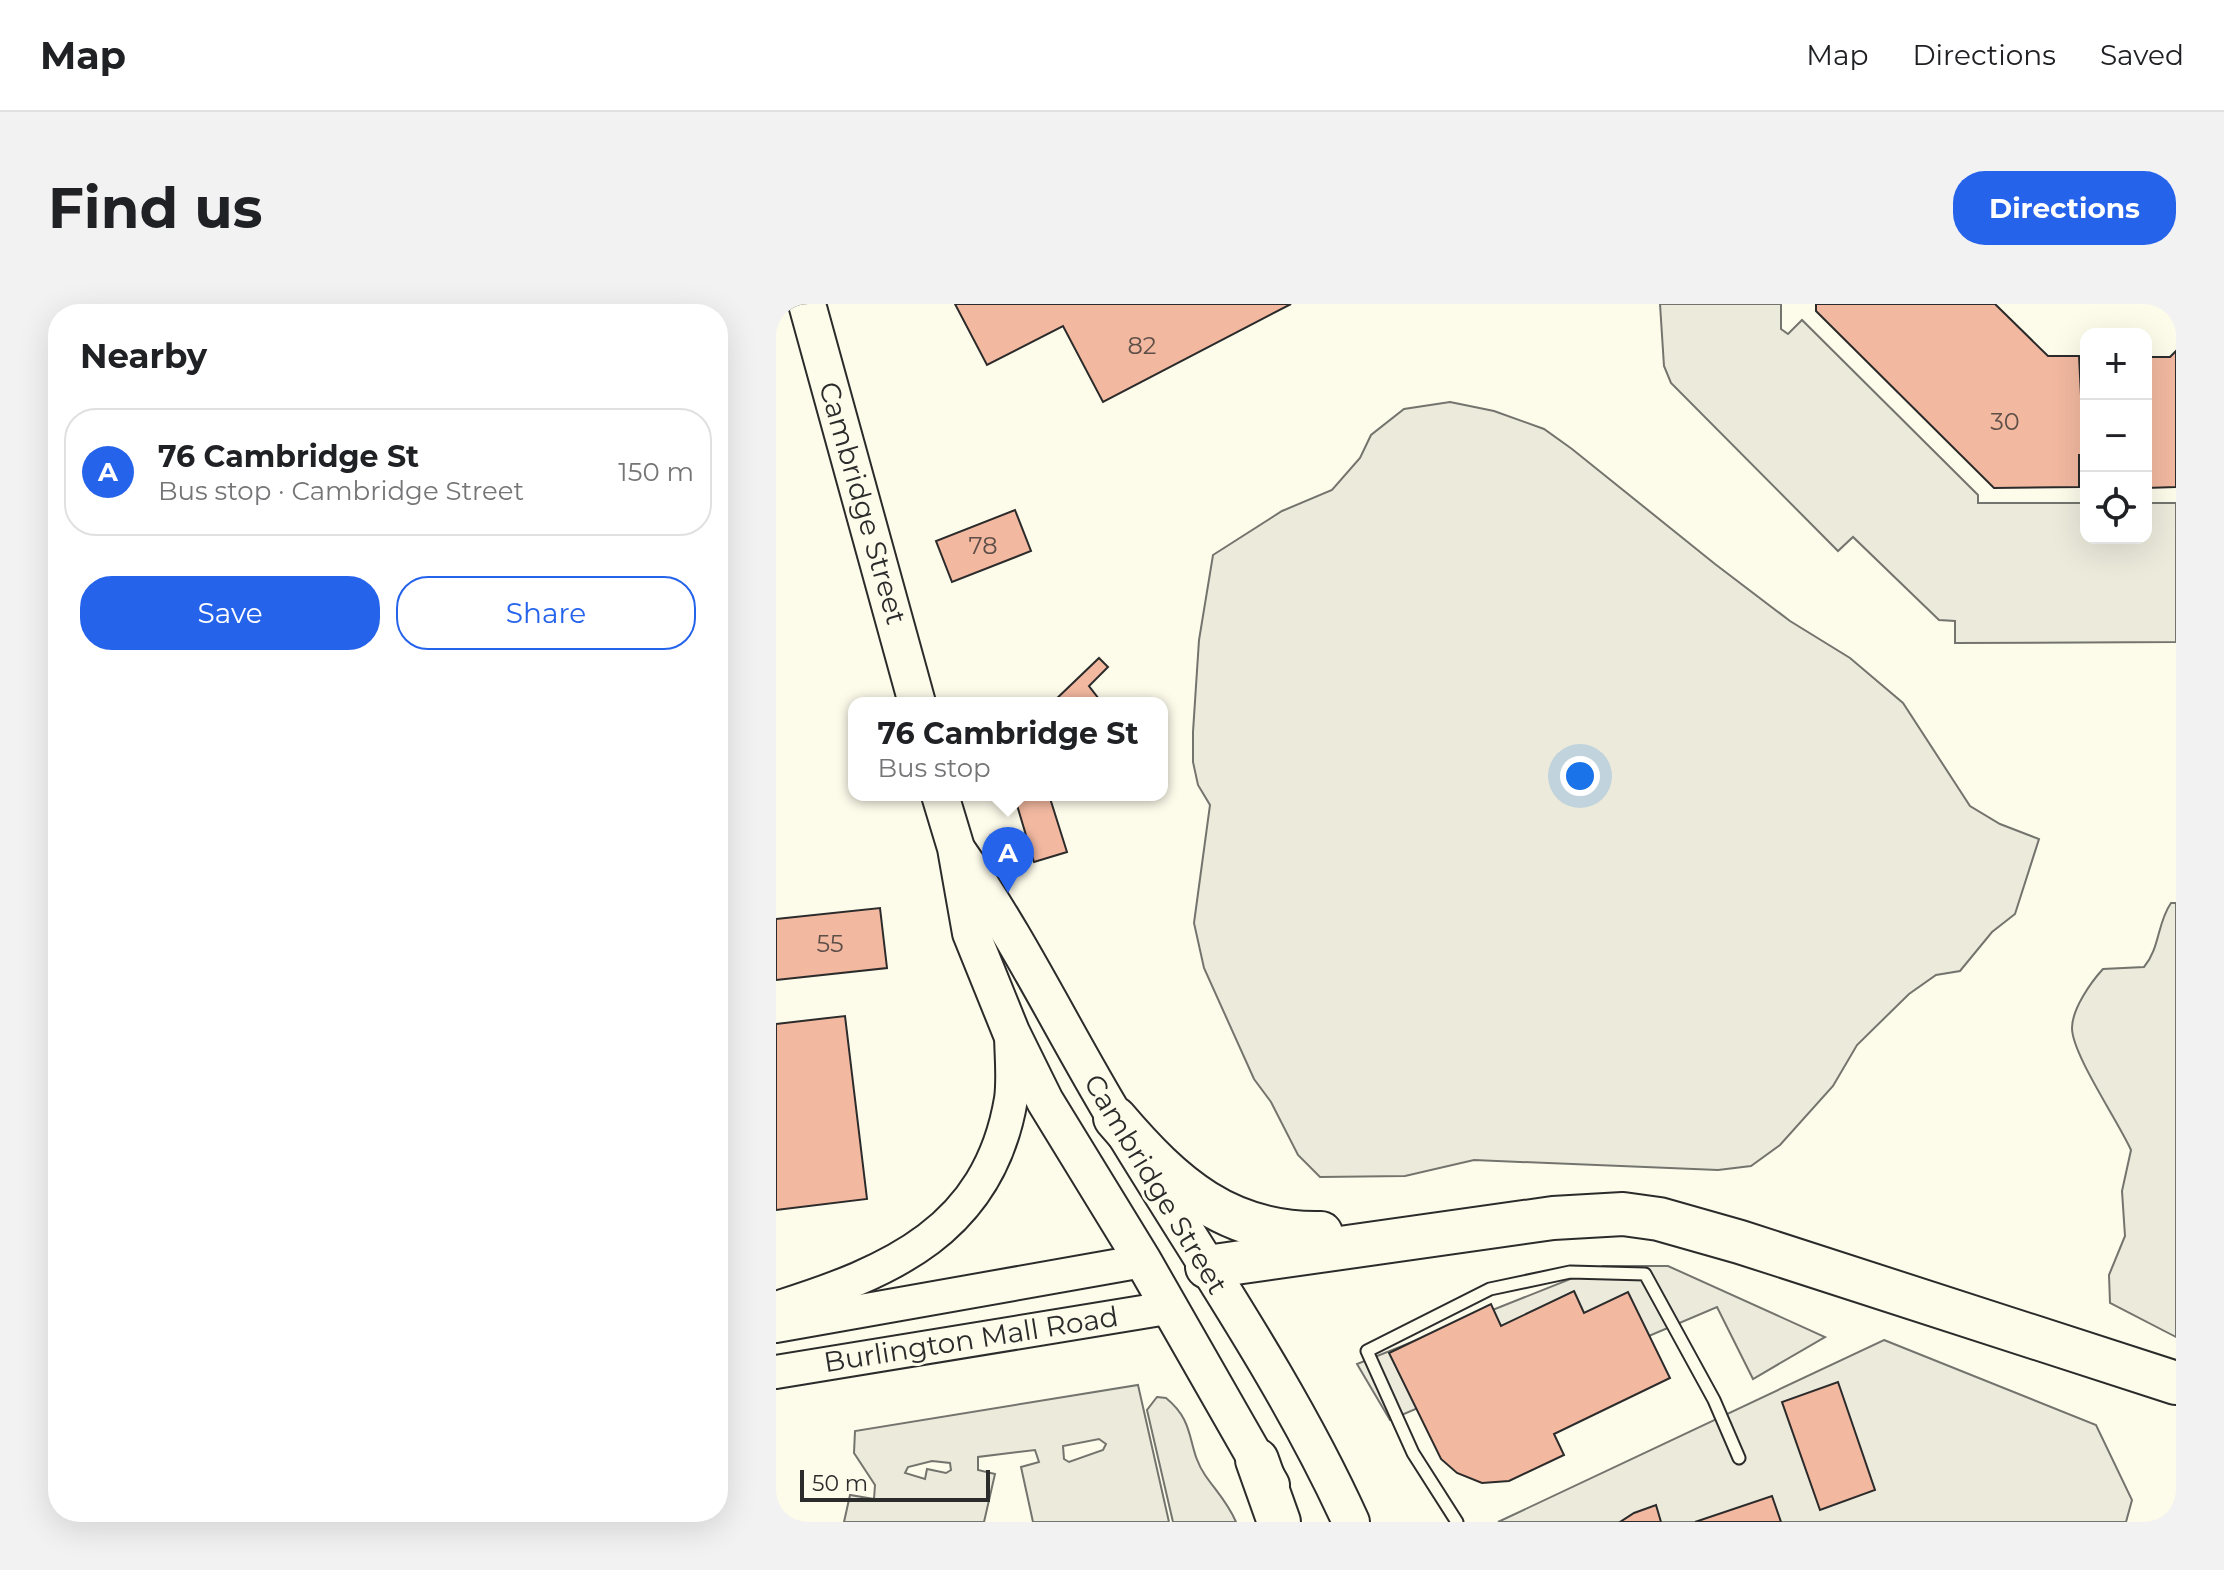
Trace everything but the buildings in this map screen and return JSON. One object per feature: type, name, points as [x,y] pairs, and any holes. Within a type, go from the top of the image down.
[{"type":"highway","points":[[1115,1118],[1179,1184],[1233,1219],[1264,1229],[1298,1233],[1482,1229]]},
{"type":"highway","points":[[1207,1267],[1595,1214],[1659,1219],[2176,1383]]},
{"type":"highway","points":[[1257,1460],[1279,1522]]},
{"type":"main road","name":"Cambridge Street","points":[[807,304],[915,697]]},
{"type":"main road","name":"Cambridge Street","points":[[942,801],[956,848],[971,933],[1011,1032],[1060,1126],[1143,1261],[1290,1522]]},
{"type":"main road","name":"Cambridge Street","points":[[956,848],[1011,932],[1115,1118],[1300,1421],[1351,1522]]},
{"type":"main road","points":[[776,1308],[864,1277],[901,1257],[945,1228],[974,1194],[999,1148],[1011,1096],[1011,1032]]},
{"type":"main road","points":[[1143,1261],[1207,1267]]},
{"type":"main road","name":"Burlington Mall Road","points":[[776,1326],[1143,1261]]},
{"type":"main road","points":[[1167,1308],[1207,1267]]},
{"type":"main road","name":"Burlington Mall Road","points":[[776,1372],[1167,1308]]},
{"type":"lane","points":[[1457,1522],[1413,1453],[1367,1351],[1490,1289],[1570,1272],[1645,1274],[1714,1400],[1739,1458]]},
{"type":"shaded area","points":[[1660,304],[1781,304],[1781,329],[1788,334],[1802,320],[1978,495],[1978,503],[2080,503],[2080,544],[2152,544],[2152,503],[2176,503],[2176,642],[1955,643],[1955,621],[1939,620],[1853,537],[1838,551],[1671,383],[1664,366]]},
{"type":"shaded area","points":[[1450,402],[1494,411],[1544,429],[1572,449],[1715,564],[1790,621],[1850,658],[1903,703],[1970,806],[2000,824],[2039,839],[2015,914],[1992,932],[1960,971],[1936,975],[1909,994],[1857,1045],[1833,1086],[1780,1145],[1751,1166],[1718,1170],[1474,1160],[1405,1176],[1320,1177],[1298,1155],[1271,1102],[1254,1079],[1204,968],[1194,923],[1210,805],[1198,785],[1193,762],[1193,732],[1199,640],[1213,555],[1282,511],[1332,490],[1360,458],[1371,435],[1404,409]]},
{"type":"shaded area","points":[[2171,903],[2176,903],[2176,1337],[2110,1303],[2109,1275],[2125,1236],[2122,1191],[2131,1150],[2079,1054],[2072,1028],[2079,1004],[2103,969],[2144,967],[2153,952]]},
{"type":"shaded area","points":[[1603,1266],[1668,1266],[1825,1337],[1753,1379],[1717,1307],[1623,1347],[1607,1327],[1390,1420],[1357,1364]]},
{"type":"shaded area","points":[[1884,1340],[2096,1425],[2132,1500],[2126,1522],[1498,1522]]},
{"type":"shaded area","points":[[1138,1385],[1169,1522],[1033,1522],[1021,1467],[1039,1462],[1035,1450],[978,1457],[978,1470],[995,1474],[984,1522],[844,1522],[850,1495],[874,1499],[875,1485],[854,1453],[855,1431]],"holes":[[[1099,1439],[1106,1444],[1103,1450],[1069,1462],[1064,1459],[1063,1446]],[[932,1461],[950,1463],[951,1470],[946,1473],[927,1469],[925,1479],[905,1473],[908,1467]]]},
{"type":"shaded area","points":[[1157,1397],[1166,1398],[1176,1407],[1187,1426],[1199,1465],[1236,1522],[1173,1522],[1147,1410]]},
{"type":"place","name":"76 Cambridge St","points":[[1008,893]]}]
